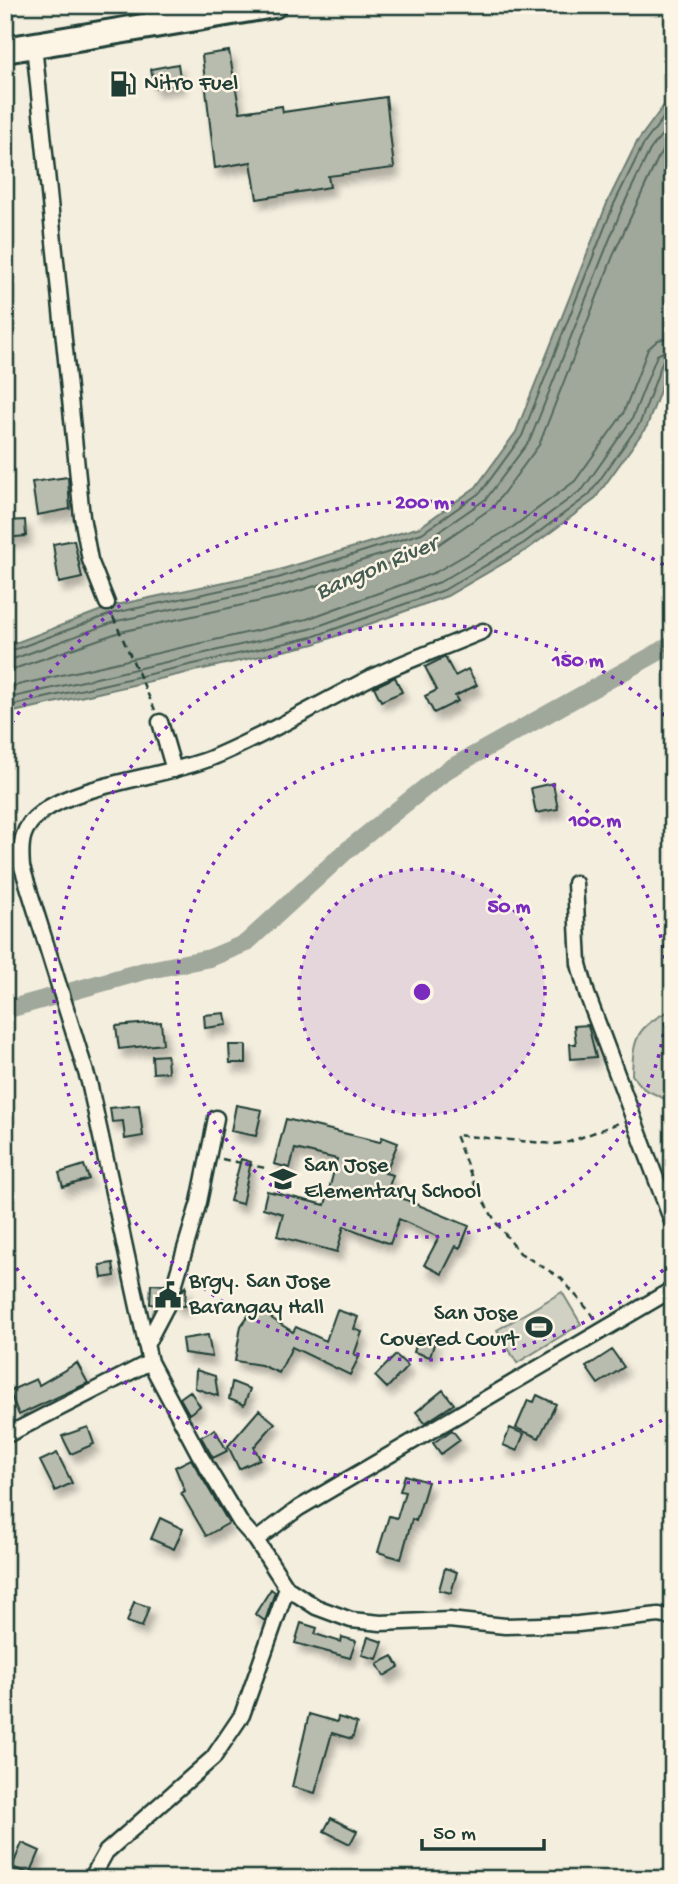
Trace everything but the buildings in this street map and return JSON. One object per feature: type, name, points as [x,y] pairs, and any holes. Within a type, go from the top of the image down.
[{"type":"highway","points":[[5,50],[274,5]]},
{"type":"street","points":[[34,45],[82,517],[90,560],[107,603]]},
{"type":"street","points":[[483,631],[372,677],[260,736],[207,760],[69,799],[45,809],[24,830],[21,838],[22,867],[89,1082],[150,1362],[226,1502],[256,1539],[287,1588],[316,1607],[351,1620],[381,1623],[449,1620],[517,1626],[578,1624],[659,1615],[673,1618]]},
{"type":"street","points":[[160,722],[174,770]]},
{"type":"street","points":[[575,883],[579,964],[587,994],[632,1121],[673,1224]]},
{"type":"street","points":[[174,1286],[200,1202],[216,1118]]},
{"type":"street","points":[[256,1539],[299,1508],[673,1289]]},
{"type":"street","points":[[146,1345],[167,1305]]},
{"type":"street","points":[[5,1436],[150,1362]]},
{"type":"street","points":[[91,1879],[106,1852],[213,1758],[242,1716],[287,1588]]},
{"type":"path","points":[[107,603],[160,722]]},
{"type":"path","points":[[600,1330],[594,1317],[561,1278],[520,1253],[497,1224],[477,1190],[456,1135],[554,1144],[569,1142],[611,1125],[632,1121]]},
{"type":"path","points":[[208,1156],[265,1168]]},
{"type":"shaded area","points":[[673,1009],[673,1103],[644,1089],[632,1075],[639,1034],[652,1021]]},
{"type":"shaded area","name":"San Jose Covered Court","points":[[562,1292],[581,1324],[517,1363],[497,1330]]},
{"type":"water","name":"Bangon River","points":[[673,93],[673,355],[647,426],[594,500],[528,549],[447,596],[314,644],[5,714],[5,647],[112,606],[276,571],[420,527],[476,487],[516,432],[608,201],[637,142]]},
{"type":"waterway","points":[[5,1010],[144,971],[210,958],[246,943],[345,852],[447,770],[673,644]]},
{"type":"place","name":"Nitro Fuel","points":[[123,84]]},
{"type":"place","name":"San Jose Elementary School","points":[[283,1179]]},
{"type":"place","name":"Brgy. San Jose Barangay Hall","points":[[168,1295]]},
{"type":"place","name":"San Jose Covered Court","points":[[539,1327]]}]
